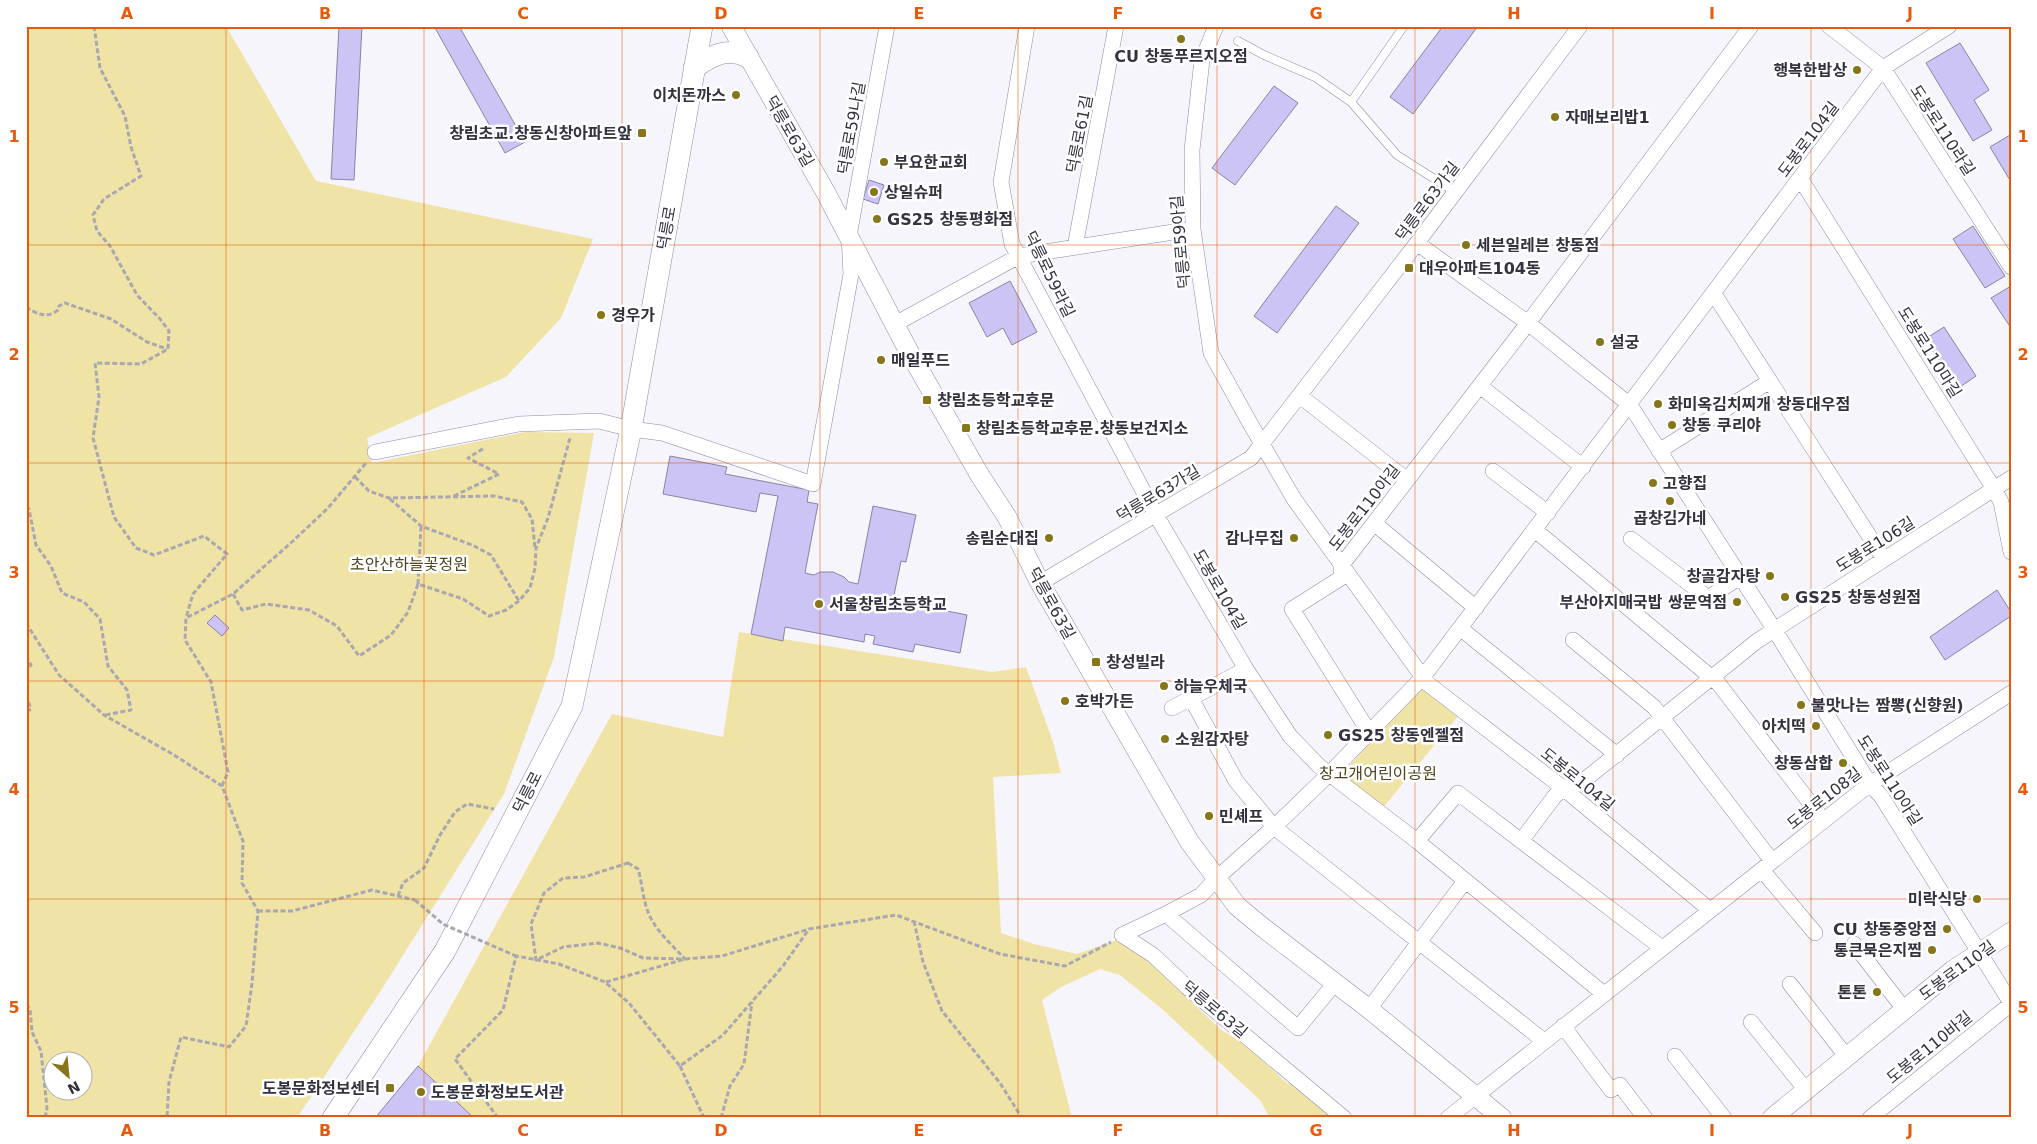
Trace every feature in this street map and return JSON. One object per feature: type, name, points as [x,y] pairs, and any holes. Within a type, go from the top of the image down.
[{"type":"main road","name":"덕릉로","points":[[332,1118],[445,951],[572,706],[631,429],[702,26]]},
{"type":"main road","points":[[694,68],[708,58],[722,53],[737,52],[748,57]]},
{"type":"street","name":"덕릉로63길","points":[[731,26],[849,236],[895,324],[979,474],[1006,517],[1040,584],[1189,841],[1238,906],[1260,926],[1369,1008],[1502,1118]]},
{"type":"street","name":"덕릉로59나길","points":[[849,236],[887,26]]},
{"type":"street","name":"덕릉로59라길","points":[[1027,26],[1001,182],[1012,244],[1156,515]]},
{"type":"street","name":"덕릉로61길","points":[[1075,247],[1116,26]]},
{"type":"street","name":"덕릉로59아길","points":[[1216,26],[1202,60],[1192,150],[1193,229],[1211,353],[1262,444]]},
{"type":"street","name":"덕릉로63가길","points":[[1040,584],[1251,458],[1417,243],[1580,26]]},
{"type":"street","points":[[1528,323],[1751,26]]},
{"type":"street","name":"도봉로110라길","points":[[1829,26],[1883,68],[2011,267]]},
{"type":"street","name":"도봉로104길","points":[[1217,878],[1329,774],[1423,677],[1630,406],[1883,68],[1949,26]]},
{"type":"street","name":"도봉로110마길","points":[[1800,178],[1994,489],[2001,502],[2011,552]]},
{"type":"street","points":[[895,324],[1019,256],[1193,229]]},
{"type":"street","name":"덕릉로63길","points":[[631,429],[662,433],[813,484],[851,274],[849,236]]},
{"type":"street","name":"도봉로110아길","points":[[1417,243],[1528,323],[1630,406],[1774,629],[1870,784],[1881,796],[1978,952]]},
{"type":"street","points":[[1714,294],[1884,559]]},
{"type":"street","name":"도봉로110아길","points":[[1369,732],[1292,610],[1340,578],[1341,566],[1528,323]]},
{"type":"street","points":[[1659,451],[1770,381]]},
{"type":"street","points":[[1480,386],[1583,467]]},
{"type":"street","points":[[1300,396],[1408,480]]},
{"type":"street","points":[[375,452],[519,424],[599,421],[631,429]]},
{"type":"street","name":"도봉로104길","points":[[1262,444],[1294,499],[1427,683],[1563,788],[1710,910]]},
{"type":"street","points":[[1494,471],[1548,513]]},
{"type":"street","name":"도봉로106길","points":[[1563,788],[1582,782],[1757,640],[2011,478]]},
{"type":"street","name":"도봉로104길","points":[[1156,515],[1246,668],[1290,736],[1329,774],[1417,841],[1604,994]]},
{"type":"street","points":[[1374,523],[1476,608]]},
{"type":"street","points":[[1535,530],[1718,683],[1824,820]]},
{"type":"street","points":[[1631,539],[1708,598],[1740,577]]},
{"type":"street","points":[[1460,628],[1616,754]]},
{"type":"street","points":[[1574,640],[1654,707],[1663,717],[1815,933]]},
{"type":"street","points":[[1172,708],[1246,668]]},
{"type":"street","name":"도봉로108길","points":[[1475,1096],[1870,784],[2011,693]]},
{"type":"street","points":[[1191,698],[1236,781],[1274,827],[1544,1041]]},
{"type":"street","points":[[1521,841],[1554,796],[1563,788]]},
{"type":"street","points":[[1417,841],[1458,794],[1662,948]]},
{"type":"street","points":[[1122,935],[1201,895],[1217,878]]},
{"type":"street","points":[[1369,1008],[1465,881]]},
{"type":"street","points":[[1166,914],[1298,1028],[1335,983]]},
{"type":"street","name":"도봉로110길","points":[[1772,1118],[1904,1009],[1978,952],[2011,932]]},
{"type":"street","name":"덕릉로63길","points":[[1122,935],[1152,955],[1187,987],[1344,1118]]},
{"type":"street","name":"도봉로110길","points":[[1854,944],[1904,1009]]},
{"type":"street","name":"도봉로110바길","points":[[1870,1118],[2011,1004],[1978,952]]},
{"type":"street","points":[[1790,984],[1846,1056]]},
{"type":"street","points":[[1751,1022],[1806,1090]]},
{"type":"street","points":[[1563,1026],[1611,1090],[1620,1085],[1645,1118]]},
{"type":"street","points":[[1675,1056],[1724,1118]]},
{"type":"street","points":[[1448,1118],[1475,1096]]},
{"type":"lane","points":[[1351,102],[1404,26]]},
{"type":"lane","points":[[1238,41],[1315,78],[1351,102],[1397,156],[1455,192]]},
{"type":"path","points":[[94,26],[100,68],[125,116],[131,146],[141,176],[104,199],[93,215],[97,231],[110,246],[137,295],[169,331],[168,349]]},
{"type":"path","points":[[26,307],[38,314],[48,315],[53,314],[58,310],[59,306],[65,303],[75,305],[111,319],[147,342],[168,349]]},
{"type":"path","points":[[168,349],[141,364],[96,363],[99,397],[93,438],[114,517],[136,548],[154,555],[204,536],[227,554],[193,594],[186,618],[185,640],[211,682],[228,772],[222,786]]},
{"type":"path","points":[[418,584],[462,599],[488,616],[506,610],[518,601],[530,588],[536,548],[548,518],[572,432]]},
{"type":"path","points":[[454,496],[499,474],[468,458],[491,444]]},
{"type":"path","points":[[186,618],[232,594],[321,514],[375,452]]},
{"type":"path","points":[[354,477],[369,491],[389,498],[494,496],[522,502],[532,519],[536,548]]},
{"type":"path","points":[[389,498],[421,526],[472,545],[491,555],[518,601]]},
{"type":"path","points":[[26,506],[29,509],[36,545],[51,566],[62,593],[84,602],[100,620],[108,666],[126,690],[131,710],[104,715]]},
{"type":"path","points":[[232,594],[242,610],[266,604],[309,610],[337,626],[359,656],[391,635],[408,612],[418,584],[421,526]]},
{"type":"path","points":[[27,626],[59,675],[104,715],[174,755],[222,786],[243,840],[242,883],[258,910],[252,983],[246,1026],[228,1047],[181,1037],[168,1082],[167,1118]]},
{"type":"path","points":[[26,656],[32,665],[26,672]]},
{"type":"path","points":[[26,695],[31,709],[26,712]]},
{"type":"path","points":[[398,896],[403,883],[424,868],[440,835],[455,812],[466,804],[494,809]]},
{"type":"path","points":[[536,960],[530,924],[544,893],[563,878],[584,876],[628,863],[638,869],[648,911],[660,932],[685,959]]},
{"type":"path","points":[[258,910],[292,911],[372,890],[415,900],[443,924],[516,956],[559,964],[605,982],[629,1003],[680,1066],[704,1118]]},
{"type":"path","points":[[536,960],[563,947],[598,943],[620,948],[643,958],[685,959],[722,956],[809,928],[896,915],[1000,954],[1065,966],[1122,935]]},
{"type":"path","points":[[914,922],[923,962],[942,1011],[1000,1083],[1022,1118]]},
{"type":"path","points":[[680,1066],[722,1034],[752,1002],[783,966],[809,928]]},
{"type":"path","points":[[498,1118],[455,1060],[503,1010],[516,956]]},
{"type":"path","points":[[605,982],[685,959]]},
{"type":"path","points":[[721,1118],[730,1086],[744,1064],[752,1002]]},
{"type":"path","points":[[26,1004],[30,1009],[32,1032],[41,1051],[47,1108],[46,1118]]},
{"type":"green space","name":"초안산하늘꽃정원","points":[[26,26],[226,26],[316,181],[593,239],[561,318],[506,377],[367,438],[372,463],[525,432],[594,433],[554,657],[504,794],[380,992],[297,1118],[26,1118]]},
{"type":"green space","points":[[739,632],[992,672],[1026,667],[1053,742],[1061,773],[993,777],[1001,933],[1034,944],[1077,954],[1117,940],[1147,959],[1221,1030],[1244,1043],[1288,1084],[1296,1080],[1340,1118],[1270,1118],[1260,1100],[1162,1009],[1120,975],[1100,969],[1061,987],[1042,1000],[1072,1118],[474,1118],[418,1066],[612,714],[723,737]]},
{"type":"green space","name":"창고개어린이공원","points":[[1422,686],[1442,704],[1459,715],[1382,809],[1340,776]]},
{"type":"building","points":[[339,26],[362,26],[354,180],[331,179]]},
{"type":"building","points":[[434,26],[459,26],[525,142],[505,153]]},
{"type":"building","points":[[1443,26],[1478,26],[1413,114],[1390,97]]},
{"type":"building","points":[[1960,43],[1989,90],[1974,100],[1992,130],[1973,141],[1926,63]]},
{"type":"building","points":[[1274,86],[1298,103],[1235,185],[1212,168]]},
{"type":"building","points":[[2011,136],[2011,182],[1990,147]]},
{"type":"building","name":"상일슈퍼","points":[[869,180],[884,185],[878,204],[863,199]]},
{"type":"building","points":[[1336,206],[1359,223],[1277,333],[1254,316]]},
{"type":"building","points":[[1973,226],[2005,276],[1985,288],[1953,239]]},
{"type":"building","points":[[1010,281],[1037,332],[1012,345],[1003,328],[987,337],[969,303]]},
{"type":"building","points":[[2011,286],[2011,328],[1991,298]]},
{"type":"building","points":[[1944,327],[1976,376],[1957,389],[1925,339]]},
{"type":"building","points":[[670,456],[727,467],[725,474],[809,490],[807,502],[818,504],[805,573],[814,575],[820,572],[833,572],[844,577],[849,582],[858,584],[873,506],[916,515],[906,562],[901,561],[893,600],[967,615],[960,653],[915,644],[913,652],[873,644],[875,636],[865,634],[864,642],[785,627],[783,641],[751,634],[778,496],[760,493],[756,512],[663,494]]},
{"type":"building","points":[[1997,590],[2011,612],[2011,616],[1945,660],[1930,637]]},
{"type":"building","points":[[215,615],[229,628],[222,636],[207,623]]},
{"type":"building","name":"도봉문화정보도서관","points":[[418,1066],[474,1118],[375,1118]]},
{"type":"place","name":"CU 창동푸르지오점","points":[[1181,39]]},
{"type":"place","name":"행복한밥상","points":[[1857,70]]},
{"type":"place","name":"이치돈까스","points":[[736,95]]},
{"type":"place","name":"자매보리밥1","points":[[1555,117]]},
{"type":"place","name":"창림초교.창동신창아파트앞","points":[[642,133]]},
{"type":"place","name":"부요한교회","points":[[884,162]]},
{"type":"place","name":"상일슈퍼","points":[[874,192]]},
{"type":"place","name":"GS25 창동평화점","points":[[877,219]]},
{"type":"place","name":"세븐일레븐 창동점","points":[[1466,245]]},
{"type":"place","name":"대우아파트104동","points":[[1409,268]]},
{"type":"place","name":"경우가","points":[[601,315]]},
{"type":"place","name":"설궁","points":[[1600,342]]},
{"type":"place","name":"매일푸드","points":[[881,360]]},
{"type":"place","name":"창림초등학교후문","points":[[927,400]]},
{"type":"place","name":"화미옥김치찌개 창동대우점","points":[[1658,404]]},
{"type":"place","name":"창동 쿠리야","points":[[1672,425]]},
{"type":"place","name":"창림초등학교후문.창동보건지소","points":[[966,428]]},
{"type":"place","name":"고향집","points":[[1653,483]]},
{"type":"place","name":"곱창김가네","points":[[1670,501]]},
{"type":"place","name":"송림순대집","points":[[1049,538]]},
{"type":"place","name":"감나무집","points":[[1294,538]]},
{"type":"place","name":"창골감자탕","points":[[1770,576]]},
{"type":"place","name":"GS25 창동성원점","points":[[1785,597]]},
{"type":"place","name":"부산아지매국밥 쌍문역점","points":[[1737,602]]},
{"type":"place","name":"서울창림초등학교","points":[[819,604]]},
{"type":"place","name":"창성빌라","points":[[1096,662]]},
{"type":"place","name":"하늘우체국","points":[[1164,686]]},
{"type":"place","name":"호박가든","points":[[1065,701]]},
{"type":"place","name":"불맛나는 짬뽕(신향원)","points":[[1801,705]]},
{"type":"place","name":"아치떡","points":[[1816,726]]},
{"type":"place","name":"GS25 창동엔젤점","points":[[1328,735]]},
{"type":"place","name":"소원감자탕","points":[[1165,739]]},
{"type":"place","name":"창동삼합","points":[[1843,763]]},
{"type":"place","name":"민셰프","points":[[1209,816]]},
{"type":"place","name":"미락식당","points":[[1977,899]]},
{"type":"place","name":"CU 창동중앙점","points":[[1947,929]]},
{"type":"place","name":"통큰묵은지찜","points":[[1932,950]]},
{"type":"place","name":"톤톤","points":[[1877,992]]},
{"type":"place","name":"도봉문화정보센터","points":[[390,1088]]},
{"type":"place","name":"도봉문화정보도서관","points":[[421,1092]]}]
